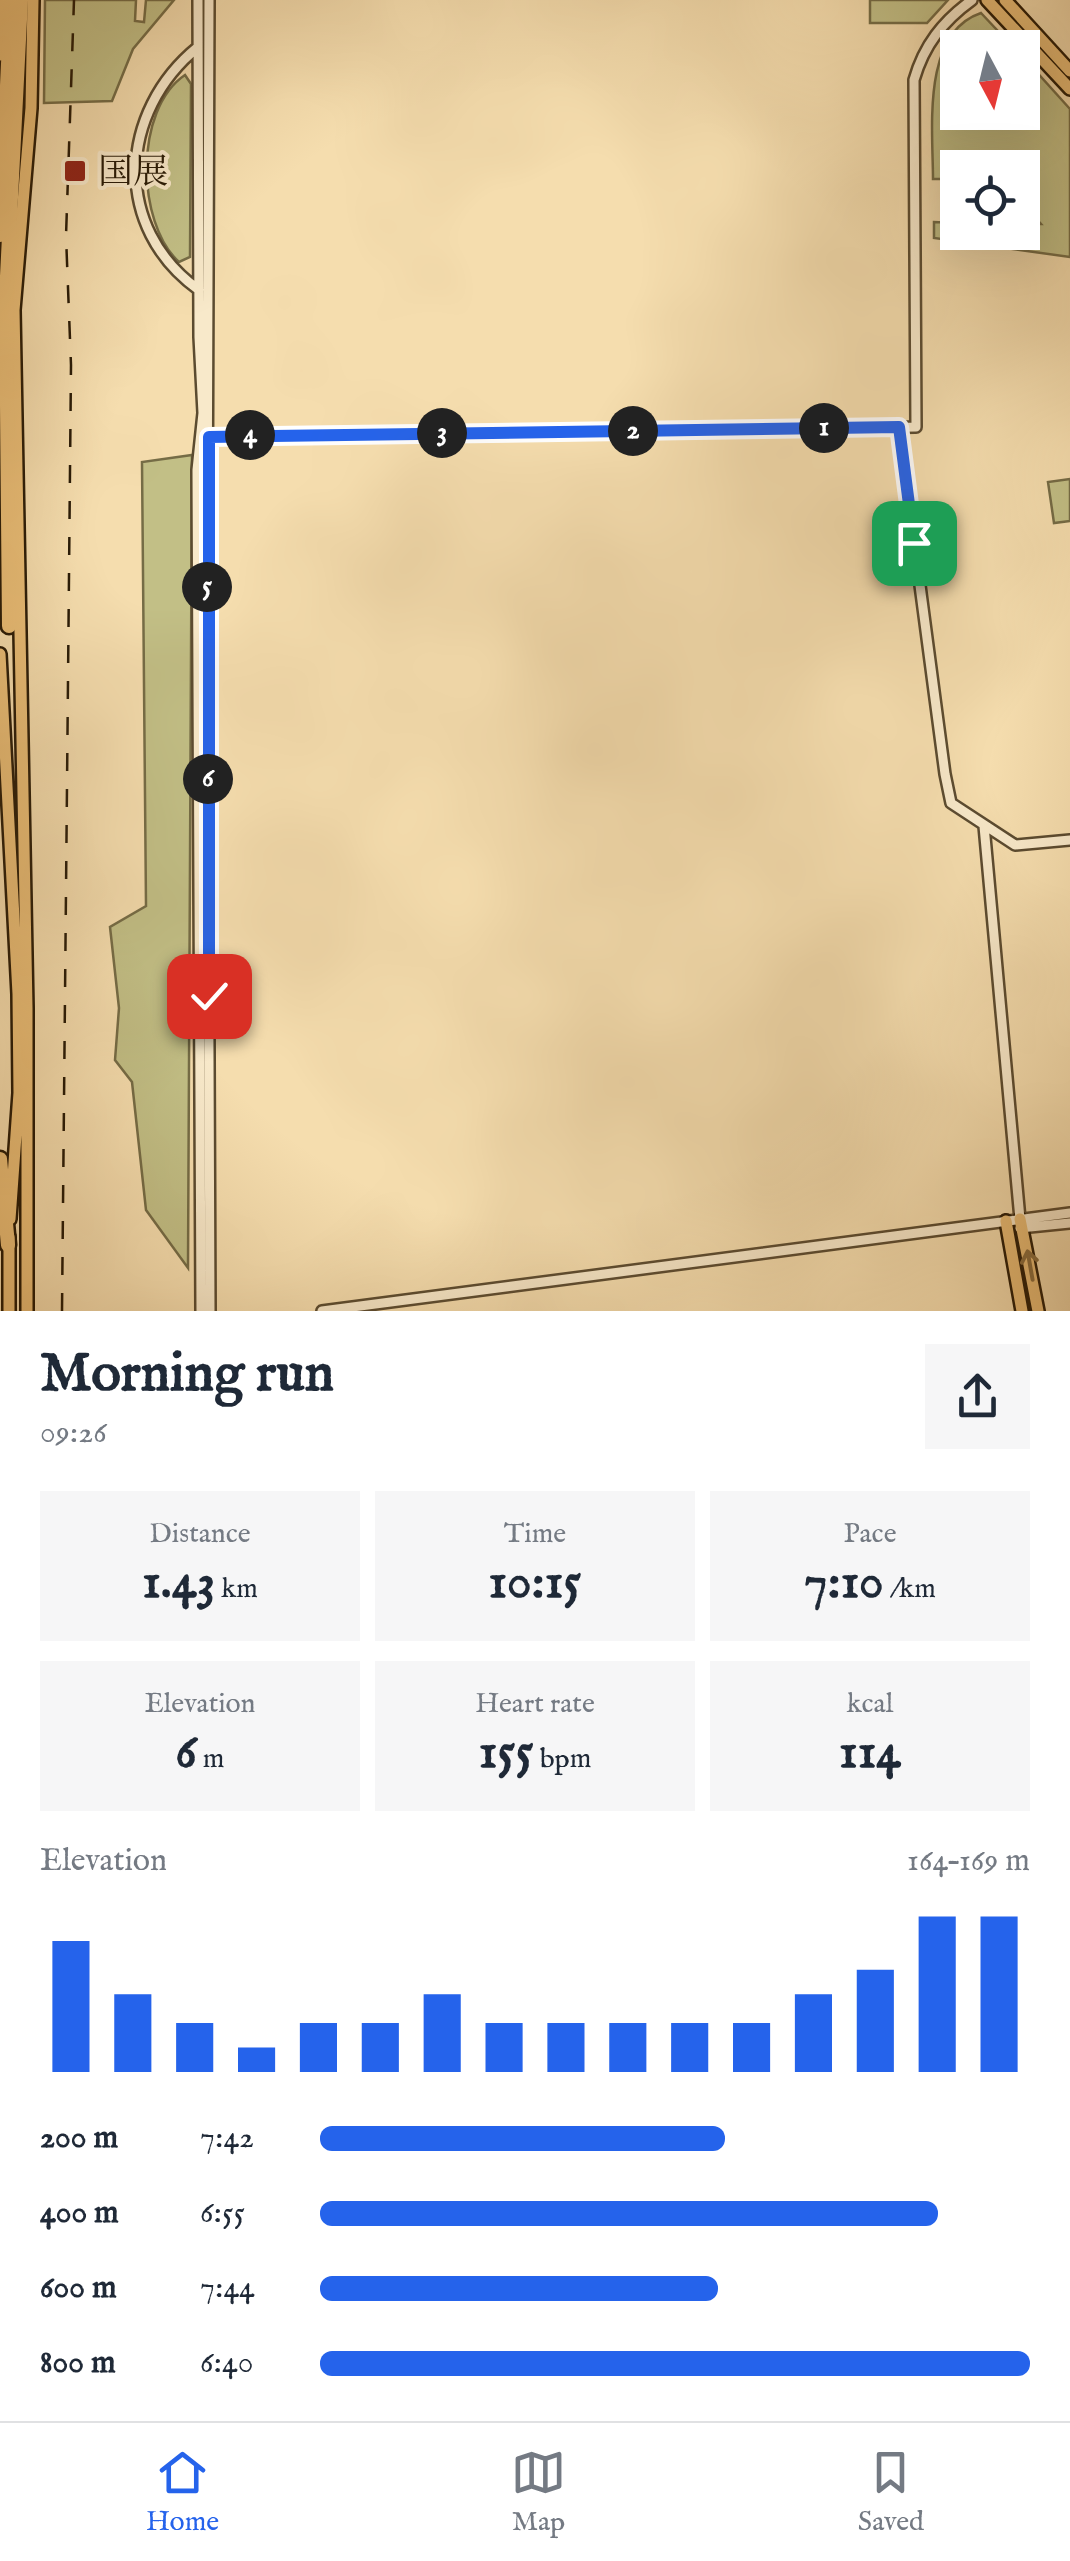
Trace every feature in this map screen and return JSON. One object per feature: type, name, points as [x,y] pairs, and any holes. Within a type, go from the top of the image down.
[{"type":"highway","points":[[0,235],[11,0]]},
{"type":"highway","points":[[5,626],[6,296],[21,0]]},
{"type":"highway","points":[[0,588],[5,626]]},
{"type":"highway","points":[[0,1159],[8,1245]]},
{"type":"main road","points":[[0,55],[1,0]]},
{"type":"main road","points":[[27,1311],[26,969],[14,310],[31,108],[33,0]]},
{"type":"main road","points":[[987,0],[1070,89]]},
{"type":"main road","points":[[1004,0],[1070,71]]},
{"type":"main road","points":[[0,654],[18,994],[9,1311]]},
{"type":"main road","points":[[1013,1225],[1022,1311]]},
{"type":"main road","points":[[1013,1225],[1026,1240],[1038,1311]]},
{"type":"street","points":[[198,0],[203,396],[197,518],[201,1311]]},
{"type":"street","points":[[209,0],[210,1311]]},
{"type":"street","points":[[209,437],[916,427],[914,80],[920,56],[931,39],[972,0]]},
{"type":"street","points":[[198,48],[163,82],[149,107],[136,150],[135,174],[141,207],[153,239],[181,277],[199,290]]},
{"type":"street","points":[[899,427],[944,774],[952,803],[1015,845],[1070,840]]},
{"type":"street","points":[[984,826],[1013,1225]]},
{"type":"street","points":[[322,1311],[1013,1225],[1070,1214]]},
{"type":"street","points":[[1013,1225],[1070,1223]]},
{"type":"shaded area","points":[[45,0],[136,0],[135,21],[144,22],[146,0],[174,0],[133,49],[112,101],[44,103]]},
{"type":"shaded area","points":[[870,0],[948,0],[927,23],[870,23]]},
{"type":"shaded area","points":[[981,13],[997,30],[957,30]]},
{"type":"shaded area","points":[[939,61],[940,130],[1040,130],[1040,76],[1070,109],[1070,257],[1020,250],[1040,250],[1040,150],[940,150],[940,179],[933,179],[932,110]]},
{"type":"shaded area","points":[[185,75],[191,84],[190,257],[179,262],[155,221],[147,167],[156,113],[168,91]]},
{"type":"shaded area","points":[[934,222],[940,222],[940,239],[934,238]]},
{"type":"shaded area","points":[[192,455],[188,1268],[146,1210],[132,1082],[115,1060],[119,1008],[110,927],[146,906],[142,462]]},
{"type":"shaded area","points":[[1070,479],[1070,521],[1054,523],[1048,482]]},
{"type":"railway","points":[[62,1311],[71,365],[66,236],[74,0]]},
{"type":"place","name":"国展","points":[[75,171]]},
{"type":"route","points":[[209,996],[209,437],[899,427],[914,543]]}]
